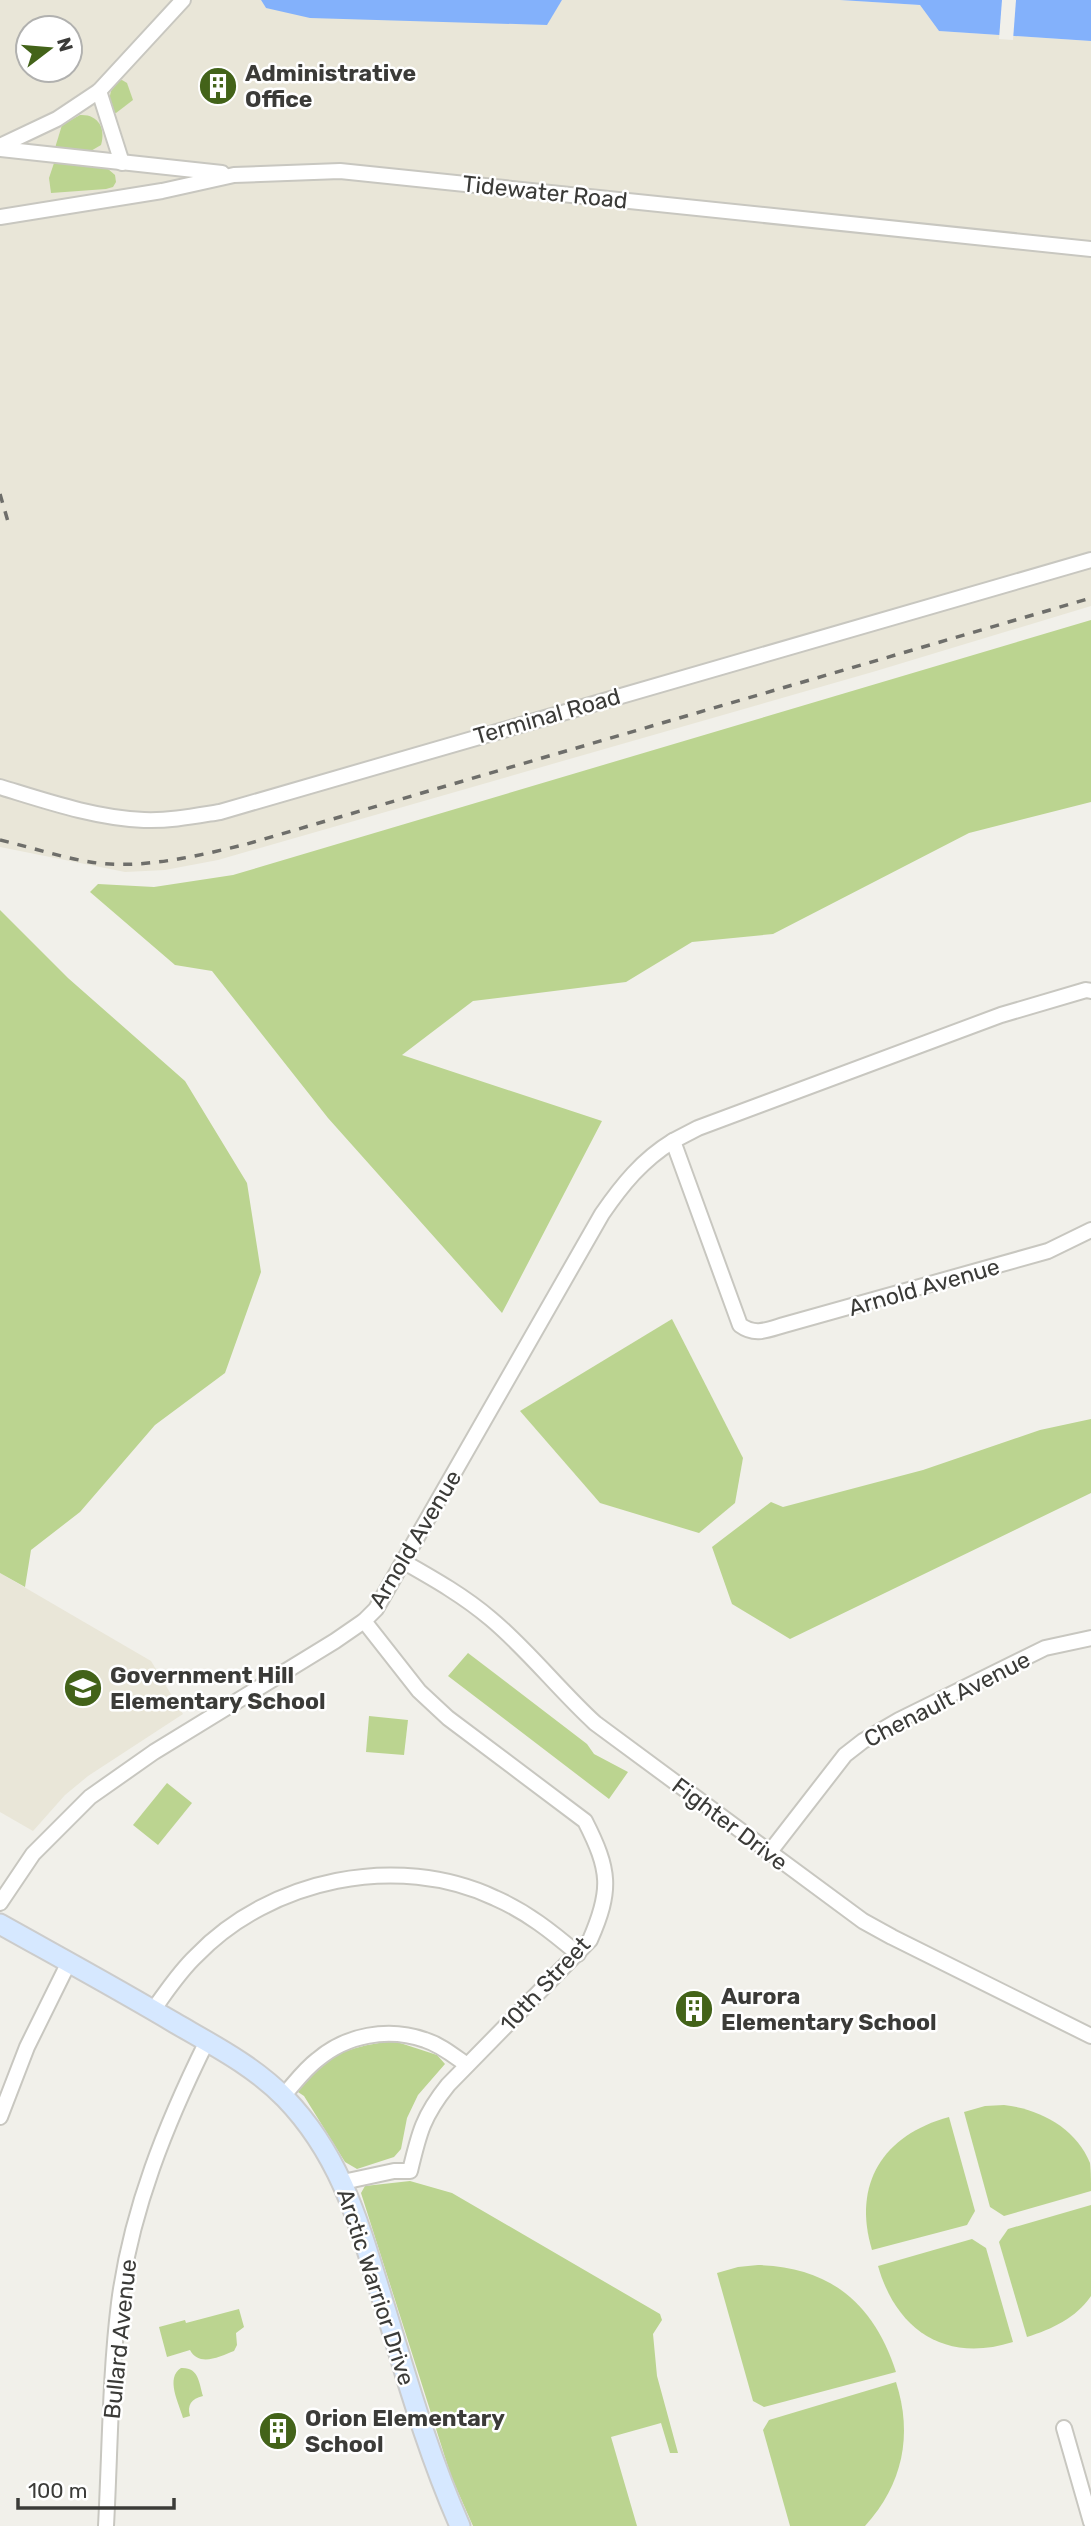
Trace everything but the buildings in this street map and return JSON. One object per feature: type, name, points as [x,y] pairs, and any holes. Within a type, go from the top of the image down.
[{"type":"main road","name":"Arctic Warrior Drive","points":[[0,1924],[207,2041],[247,2067],[283,2096],[317,2137],[343,2182],[354,2209],[424,2436],[460,2526]]},
{"type":"street","points":[[0,147],[57,119],[99,91],[183,0]]},
{"type":"street","points":[[99,91],[122,163]]},
{"type":"street","points":[[0,147],[234,175]]},
{"type":"street","name":"Tidewater Road","points":[[0,217],[162,191],[234,175],[351,172],[1091,249]]},
{"type":"street","name":"Terminal Road","points":[[0,787],[98,814],[142,820],[180,819],[220,812],[1091,560]]},
{"type":"street","name":"Arnold Avenue","points":[[0,1903],[33,1854],[90,1797],[154,1752],[364,1621],[376,1609],[602,1214],[634,1171],[659,1150],[698,1128],[1001,1015],[1086,989],[1091,991]]},
{"type":"street","name":"Arnold Avenue","points":[[673,1142],[740,1325],[748,1331],[758,1332],[1048,1251],[1091,1230]]},
{"type":"street","name":"Fighter Drive","points":[[404,1562],[470,1602],[493,1620],[595,1723],[863,1921],[1091,2036]]},
{"type":"street","name":"10th Street","points":[[343,2182],[394,2171],[410,2171],[423,2121],[448,2085],[590,1940],[603,1910],[606,1889],[604,1868],[597,1845],[585,1821],[448,1718],[419,1691],[364,1621]]},
{"type":"street","name":"Chenault Avenue","points":[[769,1853],[845,1755],[863,1741],[1045,1648],[1091,1638]]},
{"type":"street","points":[[153,2010],[196,1955],[230,1927],[263,1906],[303,1889],[344,1879],[387,1876],[425,1878],[461,1886],[494,1897],[543,1924],[578,1954]]},
{"type":"street","points":[[0,2117],[27,2047],[69,1962]]},
{"type":"street","points":[[283,2096],[314,2062],[327,2052],[342,2043],[374,2035],[391,2034],[426,2040],[440,2046],[467,2065]]},
{"type":"street","name":"Bullard Avenue","points":[[106,2526],[114,2354],[119,2301],[127,2259],[149,2175],[164,2132],[207,2041]]},
{"type":"street","points":[[1064,2428],[1091,2522]]},
{"type":"shaded area","points":[[0,0],[261,0],[266,8],[546,25],[562,0],[840,0],[920,5],[939,31],[1091,41],[1091,606],[876,671],[218,860],[165,870],[125,872],[0,847]]},
{"type":"shaded area","name":"Government Hill Elementary School","points":[[0,1573],[151,1661],[183,1714],[88,1776],[65,1795],[33,1831],[0,1812]]},
{"type":"green space","points":[[117,81],[127,83],[133,100],[116,113],[112,112],[110,96]]},
{"type":"green space","points":[[80,115],[92,117],[99,123],[101,145],[89,152],[55,148],[62,125]]},
{"type":"green space","points":[[54,163],[108,169],[115,175],[116,182],[113,187],[106,189],[51,193],[49,178]]},
{"type":"green space","points":[[1091,620],[1091,802],[969,833],[773,934],[692,942],[626,982],[473,1001],[402,1055],[602,1121],[502,1313],[328,1118],[212,971],[175,965],[90,892],[98,884],[154,887],[233,875]]},
{"type":"green space","points":[[0,910],[68,978],[185,1081],[247,1183],[261,1272],[225,1373],[155,1425],[80,1512],[31,1550],[25,1587],[0,1573]]},
{"type":"green space","points":[[672,1319],[743,1458],[735,1503],[699,1533],[600,1503],[520,1411]]},
{"type":"green space","points":[[1091,1419],[1091,1493],[790,1639],[732,1604],[712,1547],[771,1502],[783,1507],[923,1470],[1040,1430]]},
{"type":"green space","points":[[468,1653],[587,1744],[594,1754],[628,1772],[609,1799],[448,1676]]},
{"type":"green space","points":[[369,1716],[408,1720],[404,1755],[366,1752]]},
{"type":"green space","points":[[167,1783],[192,1803],[158,1845],[133,1825]]},
{"type":"green space","points":[[394,2041],[437,2055],[445,2064],[418,2095],[407,2118],[401,2149],[394,2157],[357,2169],[345,2162],[304,2096],[298,2092],[311,2073],[328,2059],[372,2044]]},
{"type":"green space","points":[[1004,2105],[1031,2111],[1066,2130],[1084,2151],[1090,2163],[1091,2191],[1004,2216],[990,2207],[964,2112],[985,2106]]},
{"type":"green space","points":[[949,2117],[975,2211],[967,2225],[872,2250],[866,2204],[870,2184],[878,2166],[890,2150],[906,2136]]},
{"type":"green space","points":[[410,2181],[452,2193],[660,2314],[662,2320],[653,2334],[657,2376],[678,2453],[670,2453],[661,2423],[611,2437],[637,2526],[473,2526],[451,2476],[361,2193],[365,2186]]},
{"type":"green space","points":[[1091,2205],[1091,2296],[1078,2311],[1063,2322],[1027,2337],[999,2242],[1008,2229]]},
{"type":"green space","points":[[972,2239],[986,2248],[1013,2342],[967,2348],[946,2345],[928,2337],[912,2325],[898,2309],[878,2266]]},
{"type":"green space","points":[[758,2265],[784,2267],[807,2273],[846,2294],[862,2309],[875,2327],[896,2372],[764,2407],[753,2401],[717,2273]]},
{"type":"green space","points":[[239,2309],[244,2327],[236,2333],[237,2345],[234,2351],[210,2359],[199,2358],[190,2350],[167,2357],[159,2327]]},
{"type":"green space","points":[[181,2368],[195,2373],[203,2396],[193,2401],[189,2409],[190,2416],[183,2418],[174,2384],[176,2372]]},
{"type":"green space","points":[[896,2382],[904,2421],[904,2440],[896,2476],[878,2510],[865,2526],[790,2526],[763,2430],[769,2420]]},
{"type":"water","points":[[261,0],[562,0],[547,25],[310,18],[266,8]]},
{"type":"water","points":[[840,0],[1091,0],[1091,41],[939,31],[920,5]]},
{"type":"pier","points":[[1002,0],[1016,0],[1013,40],[999,39]]},
{"type":"railway","points":[[0,494],[9,525]]},
{"type":"railway","points":[[0,840],[90,862],[109,864],[149,863],[209,853],[1091,598]]},
{"type":"place","name":"Administrative Office","points":[[218,86]]},
{"type":"place","name":"Government Hill Elementary School","points":[[83,1688]]},
{"type":"place","name":"Aurora Elementary School","points":[[694,2009]]},
{"type":"place","name":"Orion Elementary School","points":[[278,2431]]}]
